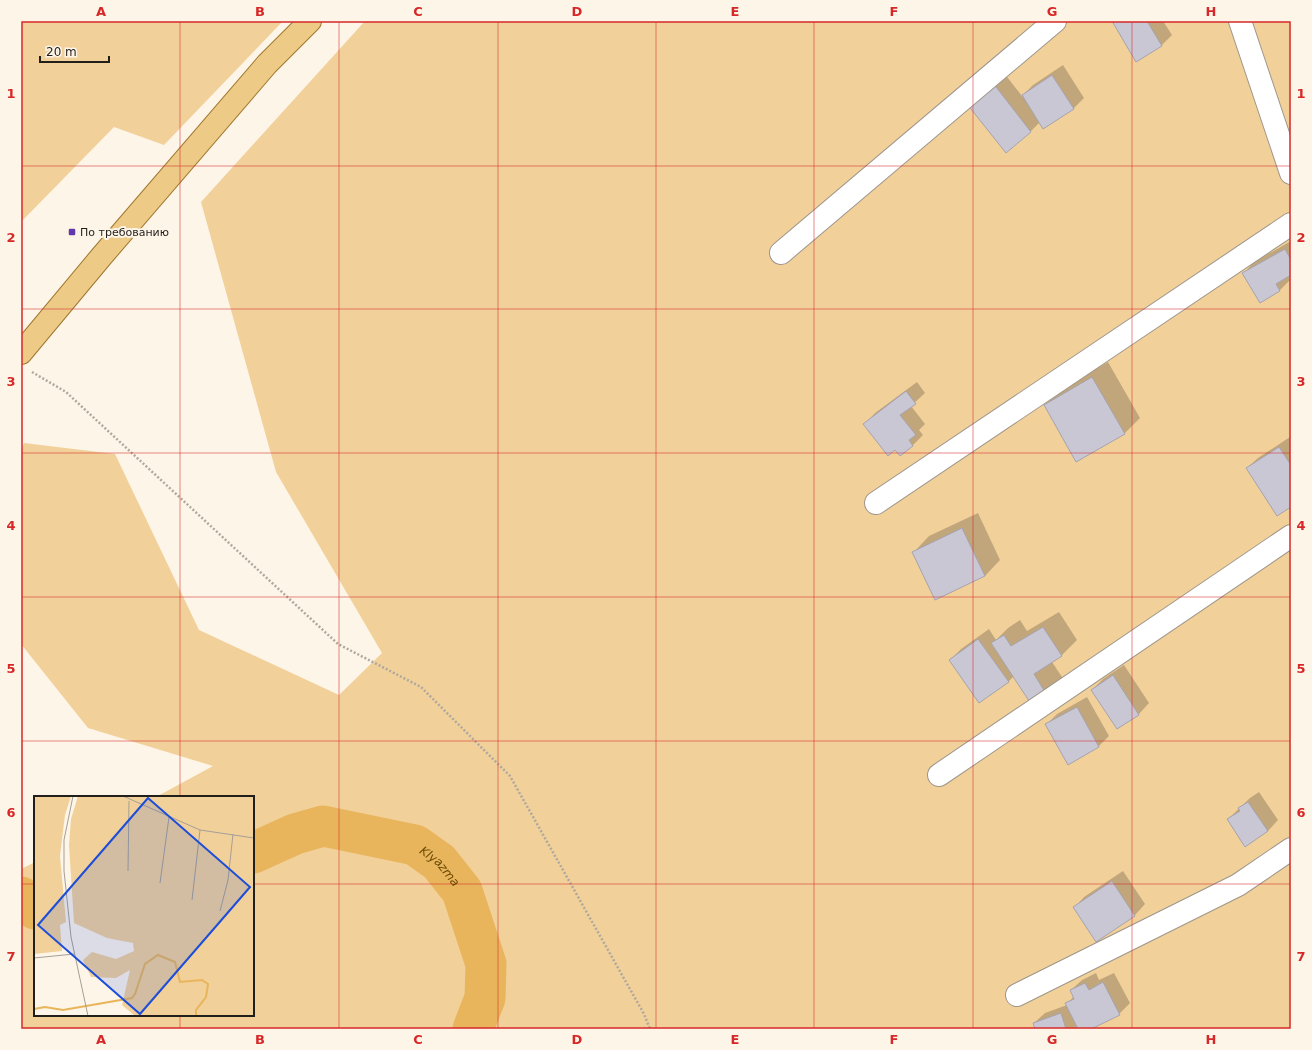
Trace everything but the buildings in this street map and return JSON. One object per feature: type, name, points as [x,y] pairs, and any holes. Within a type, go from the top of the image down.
[{"type":"main road","points":[[24,362],[100,257],[267,64],[310,21]]},
{"type":"lane","points":[[781,253],[1055,21]]},
{"type":"lane","points":[[1240,21],[1291,172]]},
{"type":"lane","points":[[876,503],[1291,224]]},
{"type":"lane","points":[[939,775],[1291,536]]},
{"type":"lane","points":[[1017,995],[1238,885],[1291,849]]},
{"type":"path","points":[[24,362],[66,392],[338,644],[421,687],[510,776],[644,1014],[650,1029]]},
{"type":"shaded area","points":[[21,21],[283,21],[164,145],[114,127],[21,222]]},
{"type":"shaded area","points":[[365,21],[1291,21],[1291,1029],[21,1029],[21,869],[34,862],[34,1016],[254,1016],[254,796],[158,796],[213,766],[88,728],[21,644],[21,451],[24,443],[115,454],[199,630],[339,695],[382,653],[276,472],[201,202]]},
{"type":"waterway","name":"Klyazma","points":[[254,853],[295,834],[323,826],[415,845],[439,862],[462,891],[486,964],[485,998],[473,1029]]},
{"type":"waterway","name":"Klyazma","points":[[21,897],[34,908]]},
{"type":"place","name":"По требованию","points":[[72,232]]}]
